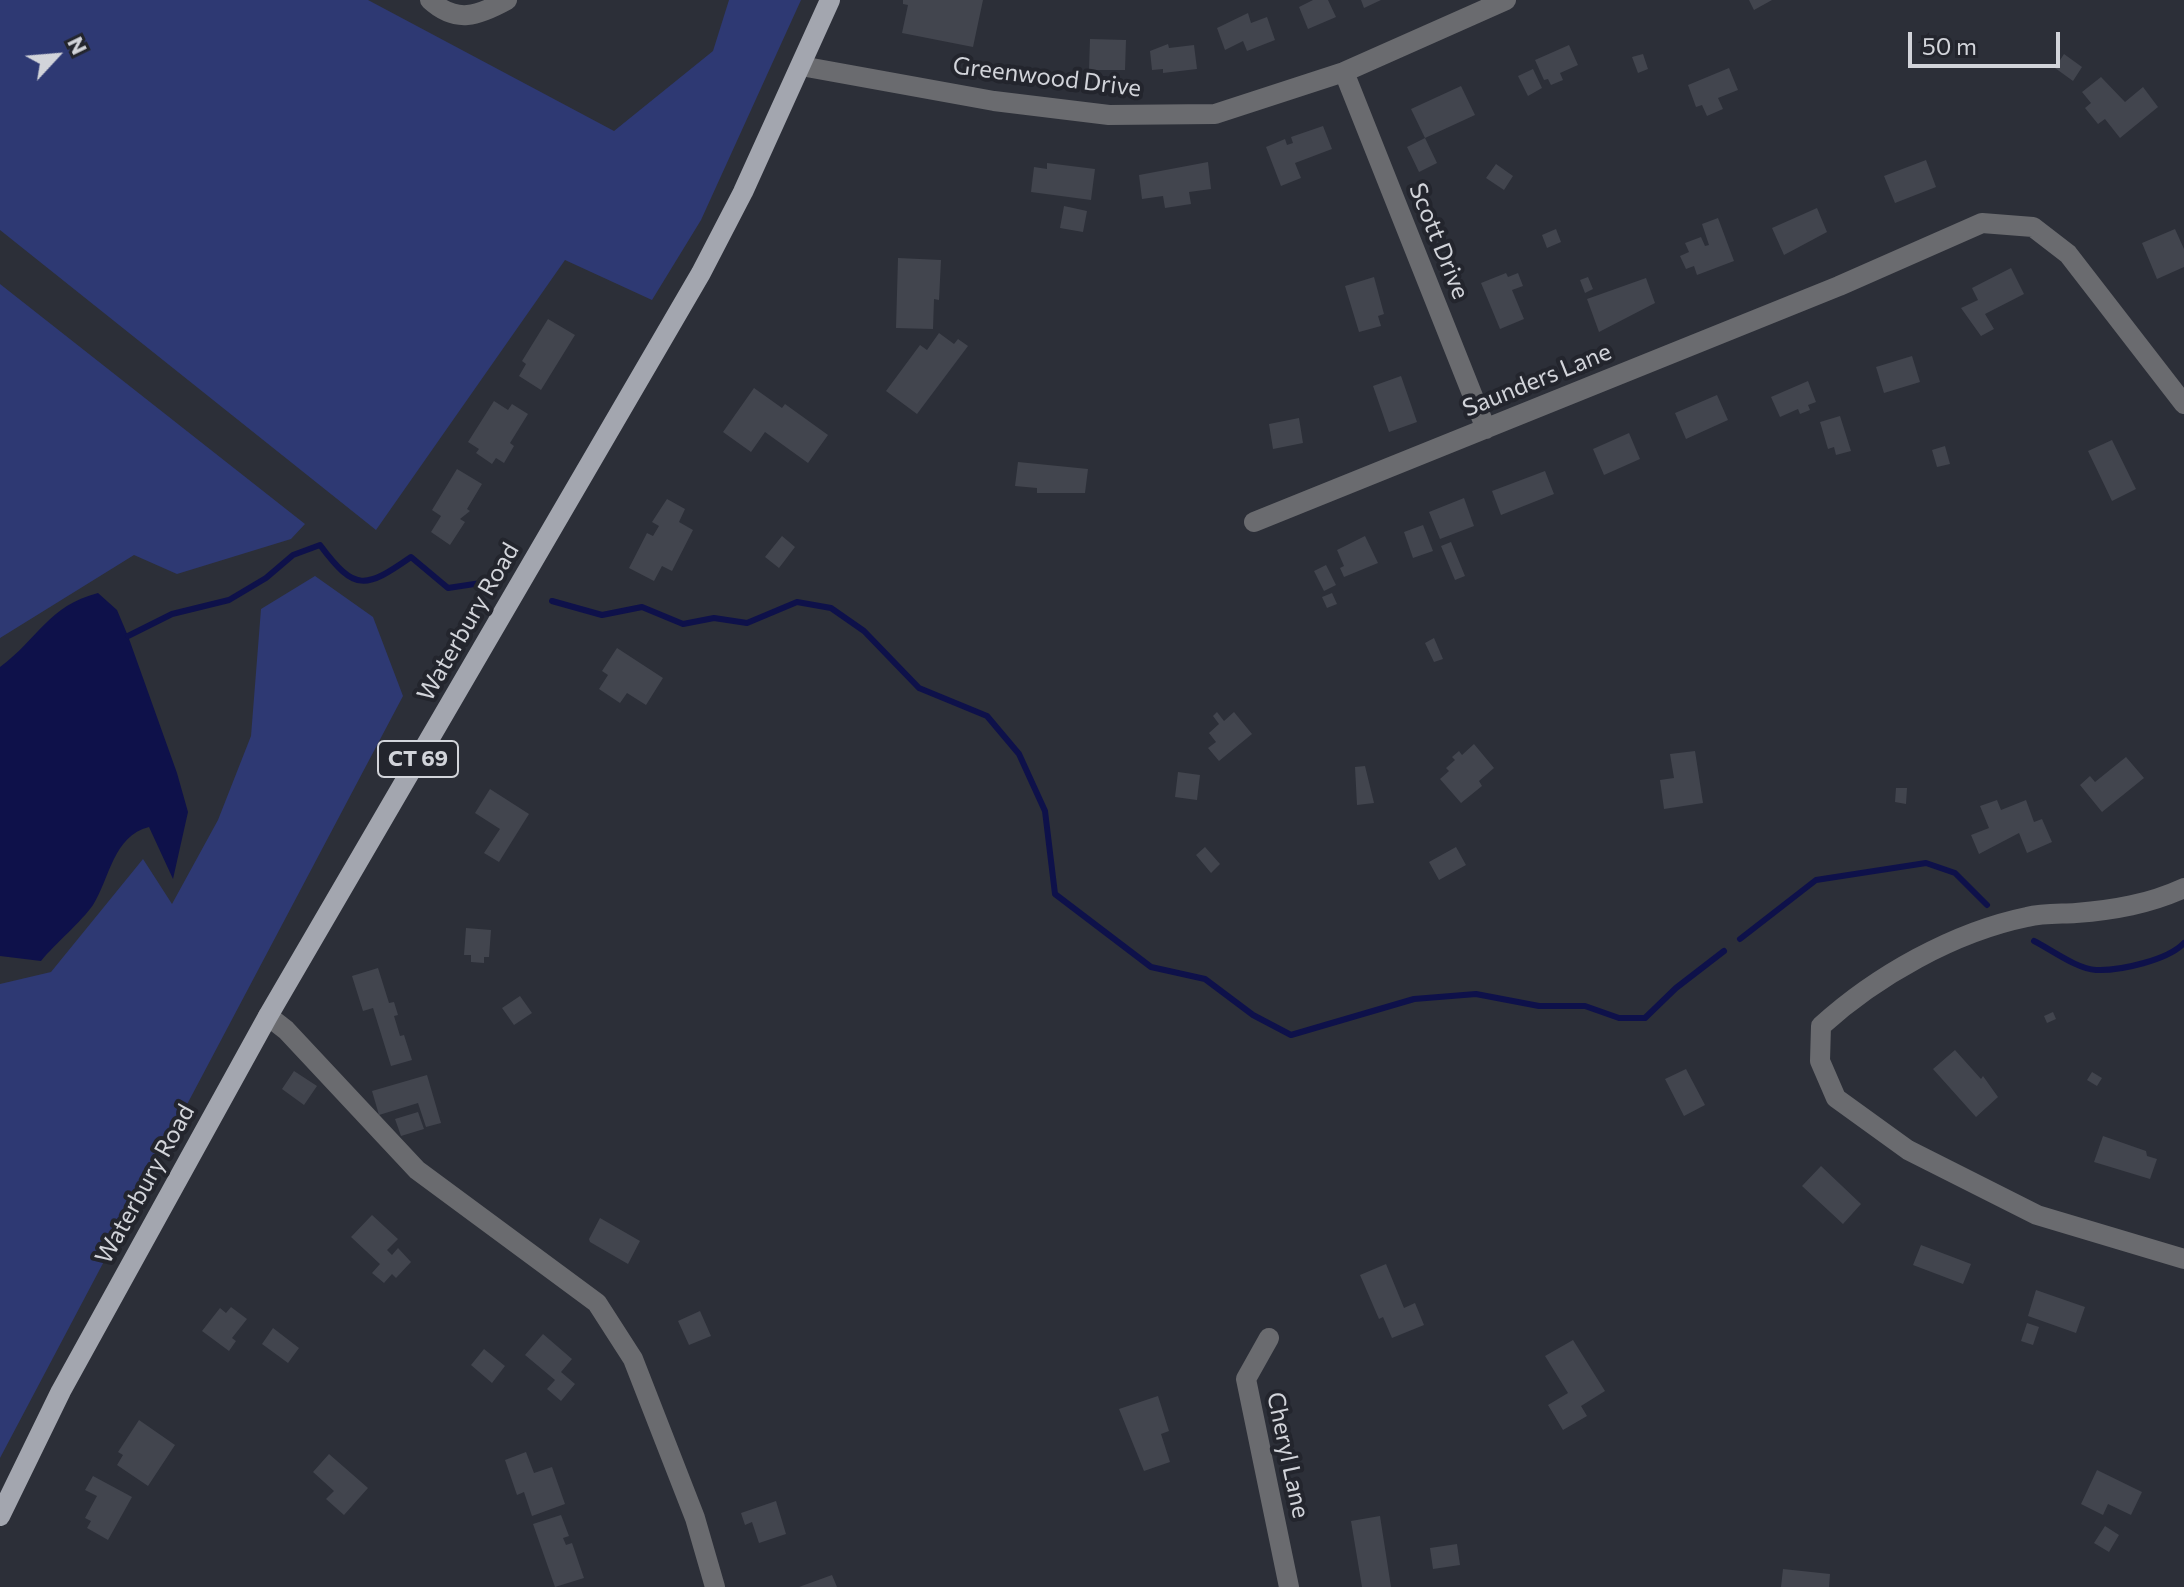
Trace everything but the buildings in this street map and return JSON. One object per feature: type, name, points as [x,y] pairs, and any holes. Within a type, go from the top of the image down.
[{"type":"main road","name":"Waterbury Road","points":[[0,1516],[61,1391],[268,1016],[701,273],[830,0]]},
{"type":"street","points":[[430,0],[443,12],[458,17],[507,0]]},
{"type":"street","name":"Greenwood Drive","points":[[801,66],[994,101],[1109,115],[1215,114],[1344,72],[1506,0]]},
{"type":"street","name":"Scott Drive","points":[[1344,72],[1486,429]]},
{"type":"street","name":"Saunders Lane","points":[[1254,522],[1839,286],[1982,223],[2033,227],[2068,254],[2184,404]]},
{"type":"street","points":[[2184,888],[2159,900],[2125,908],[2029,916],[1945,946],[1864,992],[1821,1026],[1820,1061],[1836,1098],[1908,1150],[2037,1215],[2184,1259]]},
{"type":"street","points":[[268,1016],[286,1030],[417,1170],[597,1303],[633,1359],[695,1518],[715,1587]]},
{"type":"street","name":"Cheryl Lane","points":[[1269,1338],[1246,1379],[1289,1587]]},
{"type":"shaded area","points":[[0,0],[368,0],[614,131],[713,51],[729,0],[801,0],[701,220],[652,300],[565,260],[376,530],[0,230]]},
{"type":"shaded area","points":[[0,284],[305,524],[291,539],[177,574],[134,555],[0,638]]},
{"type":"shaded area","points":[[315,576],[373,617],[403,696],[0,1458],[0,984],[51,972],[143,859],[172,904],[218,820],[251,736],[261,609]]},
{"type":"shaded area","points":[[98,593],[117,610],[128,636],[188,812],[173,879],[149,827],[137,832],[120,849],[93,905],[41,961],[0,956],[0,667],[55,615],[67,606]]},
{"type":"waterway","points":[[128,636],[172,614],[229,600],[266,578],[293,555],[320,545],[343,571],[361,581],[382,575],[411,557],[448,588],[481,583]]},
{"type":"waterway","points":[[552,601],[602,615],[642,607],[683,624],[714,618],[747,623],[797,602],[831,608],[864,631],[919,688],[987,716],[1019,754],[1045,811],[1055,894],[1151,967],[1205,979],[1253,1015],[1291,1035],[1414,999],[1476,994],[1539,1006],[1585,1006],[1619,1018],[1645,1018],[1676,988],[1724,951]]},
{"type":"waterway","points":[[1740,939],[1816,880],[1926,863],[1955,873],[1987,905]]},
{"type":"waterway","points":[[2034,941],[2073,963],[2096,970],[2143,963],[2167,955],[2184,943]]}]
